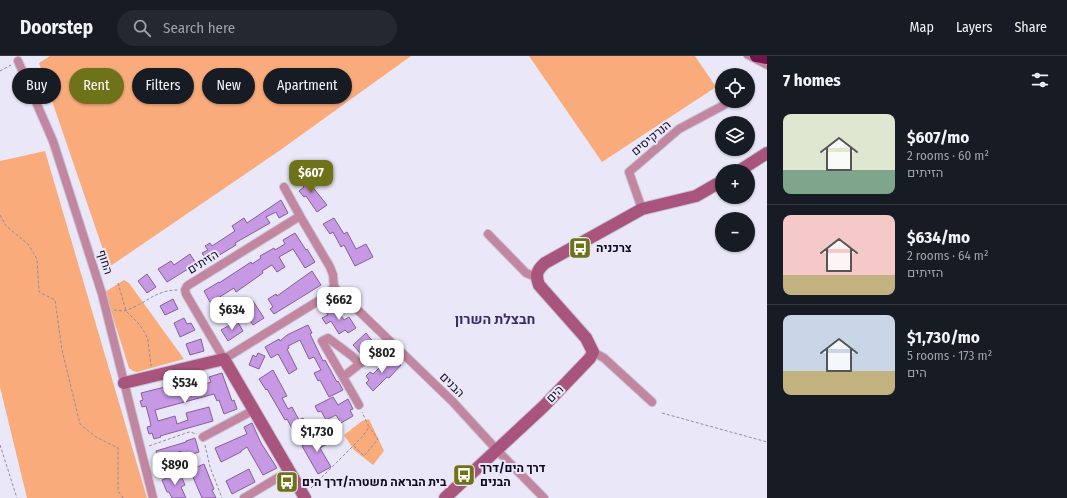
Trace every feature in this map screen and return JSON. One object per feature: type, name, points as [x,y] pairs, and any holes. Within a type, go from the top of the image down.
[{"type":"highway","points":[[756,56],[767,58]]},
{"type":"street","name":"החוף","points":[[18,61],[53,141],[102,294],[153,498]]},
{"type":"street","name":"הנרקיסים","points":[[642,209],[629,172],[679,129],[718,108]]},
{"type":"street","points":[[750,164],[767,153]]},
{"type":"street","points":[[536,278],[537,272],[545,263],[642,209],[696,196],[715,185]]},
{"type":"street","points":[[124,383],[224,359],[323,298],[334,287],[334,275],[330,267],[284,187]]},
{"type":"street","name":"הזיתים","points":[[224,359],[186,294],[185,290],[187,286],[300,216]]},
{"type":"street","points":[[488,234],[526,273],[536,278],[543,290],[586,338],[593,352],[604,358],[652,402]]},
{"type":"street","name":"הבנים","points":[[334,287],[453,402],[496,450],[544,498]]},
{"type":"street","points":[[359,404],[322,341],[328,338],[360,364]]},
{"type":"street","points":[[343,377],[389,341]]},
{"type":"street","name":"הים","points":[[445,498],[544,406],[586,364],[593,352]]},
{"type":"street","points":[[224,359],[304,497]]},
{"type":"street","points":[[203,438],[254,410]]},
{"type":"street","points":[[244,498],[289,471]]},
{"type":"lane","points":[[746,56],[767,67]]},
{"type":"path","points":[[0,70],[18,61]]},
{"type":"path","points":[[0,215],[6,226],[28,244],[37,259],[39,292],[55,300],[62,350],[80,424],[96,436],[118,448],[118,491],[123,498]]},
{"type":"path","points":[[118,283],[126,311],[145,333],[148,340],[152,376]]},
{"type":"path","points":[[106,309],[126,311],[166,290],[185,290]]},
{"type":"path","points":[[353,446],[364,456],[378,439],[369,427],[359,404]]},
{"type":"path","points":[[662,413],[767,442]]},
{"type":"path","points":[[304,497],[353,446],[369,427]]},
{"type":"path","points":[[140,449],[189,432],[197,433],[203,438],[210,467],[222,498]]},
{"type":"path","points":[[0,445],[18,498]]},
{"type":"shaded area","points":[[50,56],[411,56],[352,98],[352,68],[263,68],[263,104],[344,104],[279,151],[109,267],[53,104],[61,104],[61,68],[41,68],[39,63]]},
{"type":"shaded area","points":[[529,56],[695,56],[715,88],[602,162]]},
{"type":"shaded area","points":[[45,151],[147,498],[27,498],[0,387],[0,161]]},
{"type":"shaded area","points":[[124,280],[129,283],[184,359],[137,372],[129,368],[105,292]]},
{"type":"shaded area","points":[[369,419],[384,451],[373,465],[354,450],[344,435],[362,421]]},
{"type":"building","points":[[303,175],[327,205],[317,212],[306,196],[304,197],[299,191],[304,187],[297,179]]},
{"type":"building","points":[[281,200],[288,213],[279,218],[276,212],[266,217],[270,223],[235,243],[236,245],[208,262],[202,253],[208,250],[205,246],[210,243],[212,246],[235,231],[232,226],[244,218],[247,223]]},
{"type":"building","points":[[334,218],[344,234],[347,232],[356,249],[366,244],[373,257],[355,266],[344,245],[341,247],[333,232],[330,234],[323,224]]},
{"type":"building","points":[[295,233],[315,262],[305,268],[293,249],[279,257],[285,267],[277,272],[272,265],[262,271],[263,273],[236,292],[234,288],[218,298],[224,308],[216,313],[204,291],[251,262],[252,264],[261,258],[260,256],[285,244],[283,240]]},
{"type":"building","points":[[190,254],[197,265],[194,267],[196,270],[191,273],[188,269],[167,282],[158,269],[171,261],[174,265]]},
{"type":"building","points":[[312,271],[321,285],[274,314],[270,309],[273,307],[268,299],[276,294],[277,296]]},
{"type":"building","points":[[147,274],[156,287],[147,293],[138,281]]},
{"type":"building","points":[[173,299],[178,309],[165,315],[160,306]]},
{"type":"building","points":[[253,301],[264,318],[253,325],[242,308]]},
{"type":"building","points":[[335,306],[344,320],[349,317],[356,328],[348,333],[345,330],[339,334],[331,321],[326,324],[322,318],[328,315],[325,311]]},
{"type":"building","points":[[184,318],[187,324],[191,323],[195,330],[180,337],[174,323]]},
{"type":"building","points":[[237,321],[243,331],[228,341],[221,330]]},
{"type":"building","points":[[308,325],[312,333],[310,334],[323,361],[325,360],[343,390],[329,397],[320,380],[318,381],[314,373],[321,370],[314,357],[309,359],[300,340],[288,346],[289,348],[287,349],[297,369],[289,374],[278,354],[271,358],[265,347],[279,339],[280,341],[287,335]]},
{"type":"building","points":[[366,333],[374,343],[361,354],[353,345]]},
{"type":"building","points":[[201,339],[204,351],[190,355],[186,344]]},
{"type":"building","points":[[258,353],[265,356],[259,369],[249,365],[253,355],[256,357]]},
{"type":"building","points":[[388,359],[393,363],[397,361],[401,365],[389,378],[387,377],[373,391],[366,383],[369,380],[366,376],[370,372],[373,374]]},
{"type":"building","points":[[273,370],[287,396],[282,398],[288,409],[292,407],[299,420],[303,418],[309,429],[296,436],[287,419],[285,420],[267,389],[266,390],[259,379]]},
{"type":"building","points":[[222,373],[232,401],[234,400],[237,409],[224,414],[219,400],[217,401],[214,394],[155,410],[158,421],[175,416],[177,424],[188,420],[186,413],[209,407],[213,421],[154,439],[152,433],[149,434],[147,427],[151,426],[146,406],[142,407],[140,401],[143,400],[141,393],[197,379],[200,386],[211,382],[209,377]]},
{"type":"building","points":[[333,397],[338,405],[348,399],[353,409],[350,410],[353,416],[341,423],[336,415],[326,420],[321,411],[318,412],[315,406]]},
{"type":"building","points":[[252,423],[261,443],[277,468],[263,475],[247,447],[241,452],[221,462],[215,448],[247,434],[244,427]]},
{"type":"building","points":[[320,432],[327,444],[320,448],[331,467],[318,474],[302,446],[315,439],[313,436]]},
{"type":"building","points":[[195,438],[199,452],[183,457],[181,451],[172,455],[174,461],[169,462],[170,466],[162,469],[160,464],[157,465],[155,458],[157,457],[156,451]]},
{"type":"building","points":[[204,464],[216,498],[202,498],[190,470]]},
{"type":"building","points":[[249,469],[255,482],[232,494],[226,481]]},
{"type":"building","points":[[180,473],[185,485],[181,487],[186,498],[172,498],[169,492],[167,492],[162,480]]},
{"type":"place","name":"צרכניה","points":[[580,248]]},
{"type":"place","name":"דרך הים/דרך הבנים","points":[[464,475]]},
{"type":"place","name":"בית הבראה משטרה/דרך הים","points":[[287,482]]},
{"type":"district","name":"חבצלת השרון","points":[[495,319]]}]
